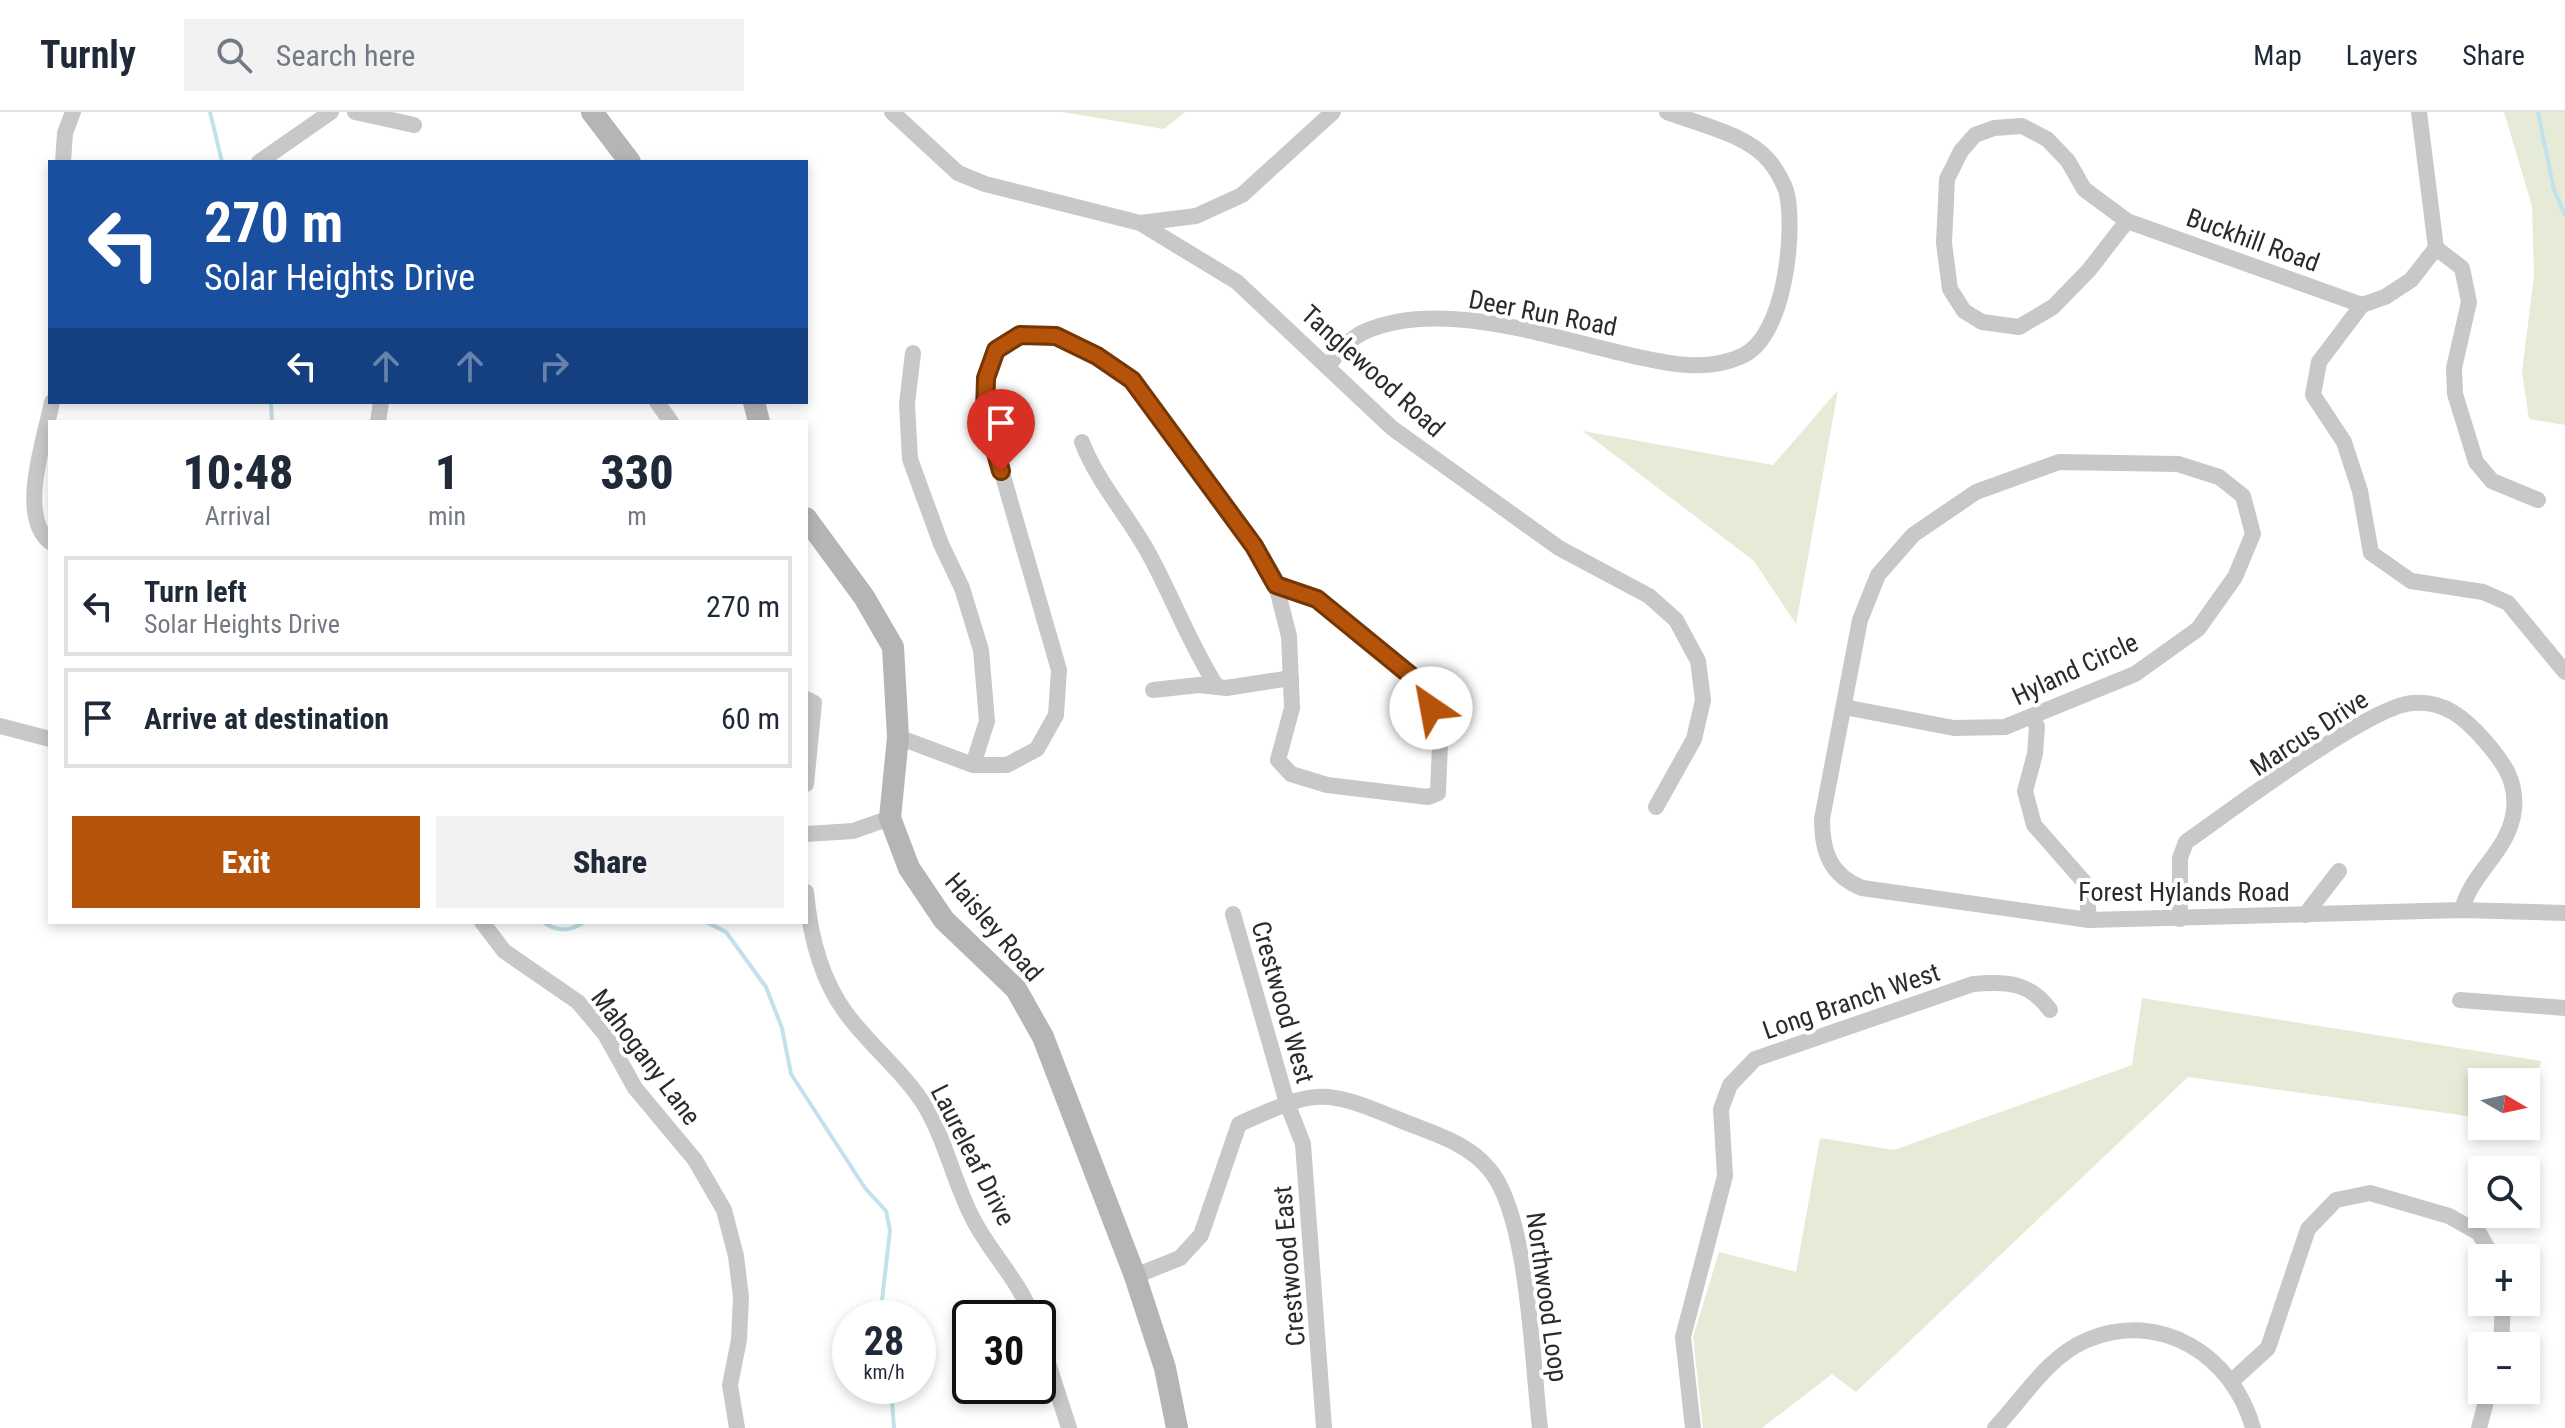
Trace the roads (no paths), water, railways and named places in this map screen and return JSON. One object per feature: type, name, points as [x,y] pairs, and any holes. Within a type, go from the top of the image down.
[{"type":"street","points":[[63,160],[65,133],[73,112]]},
{"type":"street","points":[[262,160],[331,112]]},
{"type":"street","points":[[355,112],[414,125]]},
{"type":"street","points":[[592,112],[628,160]]},
{"type":"street","name":"Tanglewood Road","points":[[892,112],[958,173],[985,184],[1140,223],[1237,282],[1405,437],[1559,548],[1649,596],[1676,620],[1698,661],[1703,700],[1694,739],[1656,807]]},
{"type":"street","points":[[1140,223],[1196,216],[1242,195],[1333,112]]},
{"type":"street","name":"Deer Run Road","points":[[1327,367],[1345,345],[1366,331],[1415,318],[1497,325],[1676,366],[1714,365],[1745,355],[1759,342],[1787,280],[1787,193],[1770,161],[1739,140],[1667,112]]},
{"type":"street","points":[[2419,112],[2436,248],[2411,280],[2385,297],[2362,305],[2319,362],[2313,395],[2344,442],[2360,491],[2371,553],[2411,581],[2483,592],[2508,603],[2565,672]]},
{"type":"street","name":"Buckhill Road","points":[[2127,221],[2089,270],[2053,307],[2019,327],[1982,322],[1964,311],[1950,289],[1944,243],[1947,179],[1961,151],[1975,135],[2022,126],[2047,139],[2068,161],[2084,189],[2127,221],[2362,305]]},
{"type":"street","points":[[2436,248],[2462,268],[2469,302],[2454,368],[2455,394],[2476,462],[2492,481],[2538,500]]},
{"type":"street","points":[[898,737],[973,765],[1007,765],[1037,749],[1056,715],[1059,670],[985,414],[986,378],[996,350],[1020,335],[1056,336],[1097,356],[1132,380],[1254,546],[1276,585],[1289,636],[1292,708],[1278,760],[1291,774],[1327,785],[1428,797],[1438,793],[1440,744],[1431,708],[1410,675],[1317,599],[1276,585]]},
{"type":"street","points":[[913,353],[907,404],[910,459],[941,544],[962,588],[981,650],[987,721],[973,765]]},
{"type":"street","points":[[48,422],[32,500],[43,536],[48,540]]},
{"type":"street","points":[[1082,442],[1093,472],[1147,551],[1200,661],[1217,687]]},
{"type":"street","name":"Hyland Circle","points":[[2059,462],[2178,464],[2219,477],[2243,496],[2253,534],[2235,577],[2198,629],[2135,674],[2033,717],[2005,727],[1980,730],[1844,707],[1860,620],[1878,575],[1913,535],[1976,492],[2059,462]]},
{"type":"street","name":"Haisley Road","points":[[808,521],[864,597],[893,647],[898,737],[890,818],[909,868],[944,920],[1016,989],[1043,1037],[1135,1276],[1165,1368],[1177,1428]]},
{"type":"street","points":[[1153,690],[1199,685],[1217,687],[1291,678]]},
{"type":"street","points":[[808,700],[814,703],[808,764]]},
{"type":"street","name":"Marcus Drive","points":[[2180,919],[2180,858],[2186,842],[2375,715],[2411,702],[2449,709],[2467,721],[2506,766],[2514,787],[2510,831],[2499,851],[2466,892],[2462,910]]},
{"type":"street","name":"Forest Hylands Road","points":[[1844,707],[1822,819],[1822,844],[1836,872],[1862,888],[2089,920],[2462,910],[2565,913]]},
{"type":"street","points":[[2033,717],[2037,727],[2035,754],[2025,791],[2034,825],[2086,884],[2089,920]]},
{"type":"street","points":[[0,726],[48,738]]},
{"type":"street","points":[[808,834],[853,831],[890,818]]},
{"type":"street","points":[[2305,915],[2339,871]]},
{"type":"street","name":"Laureleaf Drive","points":[[808,912],[825,978],[846,1013],[901,1073],[926,1108],[974,1221],[1013,1276],[1024,1300]]},
{"type":"street","name":"Crestwood West","points":[[1233,914],[1287,1103]]},
{"type":"street","name":"Mahogany Lane","points":[[484,924],[504,951],[578,1002],[605,1034],[635,1088],[695,1160],[724,1210],[736,1256],[741,1297],[739,1340],[730,1385],[737,1428]]},
{"type":"street","name":"Long Branch West","points":[[1693,1428],[1683,1337],[1725,1176],[1721,1109],[1730,1085],[1755,1059],[1973,984],[2000,982],[2037,992],[2050,1010]]},
{"type":"street","points":[[2460,1000],[2565,1008]]},
{"type":"street","name":"Northwood Loop","points":[[1135,1276],[1180,1258],[1201,1235],[1239,1124],[1287,1103],[1320,1094],[1351,1099],[1463,1146],[1489,1168],[1510,1202],[1518,1234],[1540,1428]]},
{"type":"street","name":"Crestwood East","points":[[1287,1103],[1303,1144],[1324,1428]]},
{"type":"street","points":[[2233,1380],[2268,1348],[2308,1229],[2336,1200],[2370,1193],[2449,1216],[2479,1233],[2485,1244]]},
{"type":"street","points":[[1995,1428],[2048,1366],[2086,1340],[2109,1334],[2164,1333],[2200,1350],[2233,1380],[2253,1428]]},
{"type":"street","points":[[1056,1388],[1069,1428]]},
{"type":"street","points":[[2479,1428],[2485,1404]]},
{"type":"waterway","points":[[210,112],[222,160]]},
{"type":"waterway","points":[[2538,112],[2554,190],[2565,215]]},
{"type":"waterway","points":[[271,404],[272,420]]},
{"type":"waterway","points":[[547,924],[564,930],[580,924]]},
{"type":"waterway","points":[[710,924],[726,932],[766,987],[782,1028],[791,1074],[865,1188],[886,1211],[890,1230],[882,1300]]},
{"type":"waterway","points":[[892,1404],[894,1428]]}]
